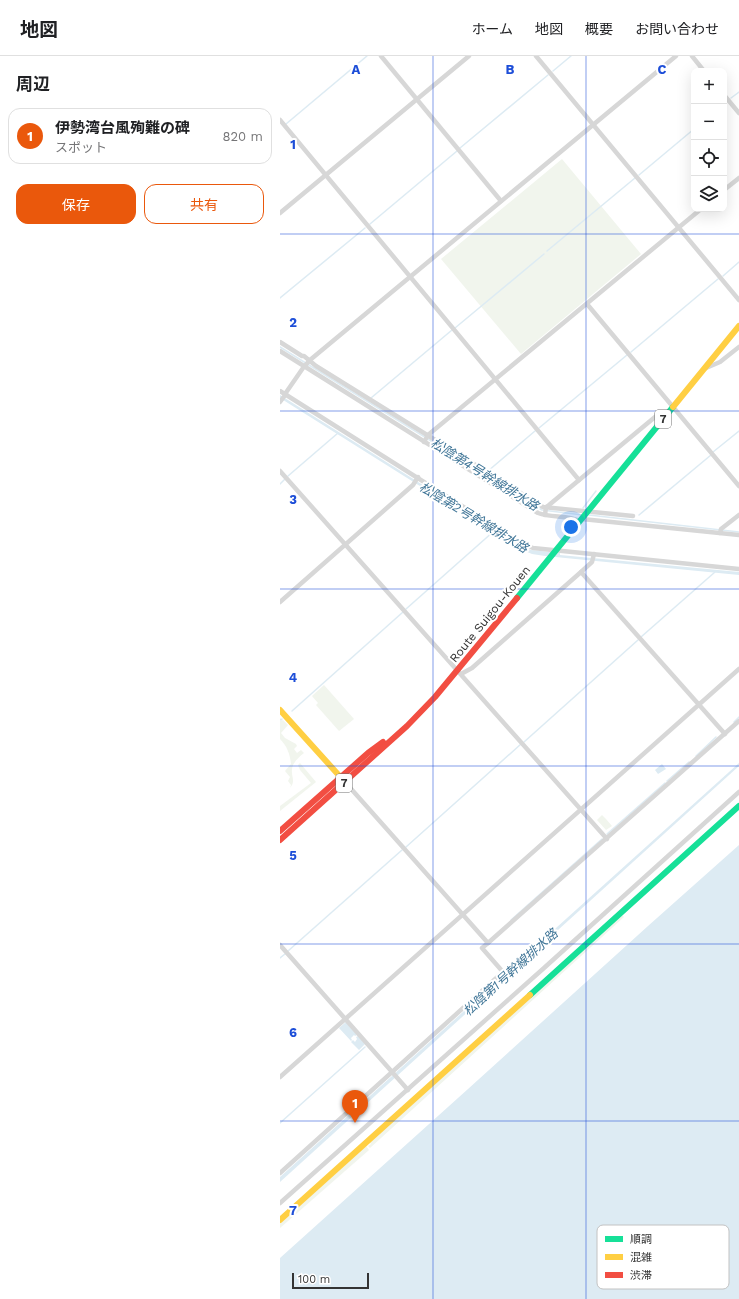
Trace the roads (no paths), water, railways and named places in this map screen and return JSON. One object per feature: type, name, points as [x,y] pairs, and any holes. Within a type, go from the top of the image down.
[{"type":"main road","name":"Route Suigou-Kouen","points":[[280,831],[406,726],[459,672],[739,326]]},
{"type":"main road","points":[[280,710],[343,780]]},
{"type":"main road","name":"Route Suigou-Kouen","points":[[280,840],[343,780]]},
{"type":"main road","points":[[280,1220],[739,806]]},
{"type":"street","points":[[381,56],[502,201]]},
{"type":"street","points":[[280,214],[469,56]]},
{"type":"street","points":[[536,56],[739,300]]},
{"type":"street","points":[[281,402],[304,366],[309,361],[676,56]]},
{"type":"street","points":[[692,56],[702,68]]},
{"type":"street","points":[[727,99],[739,113]]},
{"type":"street","points":[[280,120],[579,480]]},
{"type":"street","points":[[727,188],[739,178]]},
{"type":"street","points":[[426,439],[495,379],[697,212]]},
{"type":"street","points":[[587,304],[739,486]]},
{"type":"street","points":[[280,342],[304,356],[316,366],[538,513],[581,520],[721,531],[739,535]]},
{"type":"street","points":[[706,368],[720,362],[739,347]]},
{"type":"street","points":[[280,351],[426,439],[543,507],[633,516]]},
{"type":"street","points":[[280,391],[416,480],[520,542],[533,548],[554,553],[593,555],[739,569]]},
{"type":"street","points":[[545,515],[546,508],[579,480],[656,417],[662,413],[666,415]]},
{"type":"street","points":[[280,471],[607,839]]},
{"type":"street","points":[[280,602],[416,480]]},
{"type":"street","points":[[721,531],[739,515]]},
{"type":"street","points":[[459,672],[472,668],[592,562],[593,555]]},
{"type":"street","points":[[580,572],[724,734]]},
{"type":"street","points":[[280,1077],[739,669]]},
{"type":"street","points":[[280,1173],[503,972],[482,948],[739,721]]},
{"type":"street","points":[[343,780],[488,943]]},
{"type":"street","points":[[280,1203],[408,1090],[739,792]]},
{"type":"street","points":[[280,945],[408,1090]]},
{"type":"water","points":[[280,395],[515,543],[531,550],[560,553],[560,555],[739,572],[739,575],[532,554],[520,549],[280,398]]},
{"type":"water","name":"松陰第1号幹線排水路","points":[[739,763],[739,766],[280,1182],[280,1177]]},
{"type":"water","points":[[662,764],[666,769],[658,774],[655,770]]},
{"type":"water","points":[[739,845],[739,1299],[280,1299],[280,1258]]},
{"type":"water","points":[[346,1022],[357,1035],[354,1035],[351,1038],[351,1041],[339,1028]]},
{"type":"water","points":[[358,1036],[365,1044],[359,1050],[351,1042],[353,1040],[355,1042],[357,1039],[356,1037]]},
{"type":"waterway","points":[[286,124],[367,56]]},
{"type":"waterway","points":[[553,71],[571,56]]},
{"type":"waterway","points":[[460,148],[548,75]]},
{"type":"waterway","points":[[731,98],[739,92]]},
{"type":"waterway","points":[[639,175],[691,132]]},
{"type":"waterway","points":[[370,224],[457,151]]},
{"type":"waterway","points":[[547,251],[635,178]]},
{"type":"waterway","points":[[280,298],[365,228]]},
{"type":"waterway","points":[[455,328],[544,254]]},
{"type":"waterway","points":[[723,276],[739,262]]},
{"type":"waterway","points":[[631,352],[718,279]]},
{"type":"waterway","points":[[371,398],[452,330]]},
{"type":"waterway","name":"松陰第4号幹線排水路","points":[[280,347],[542,510],[583,515]]},
{"type":"waterway","points":[[539,428],[627,355]]},
{"type":"waterway","points":[[488,471],[535,431]]},
{"type":"waterway","points":[[713,452],[739,431]]},
{"type":"waterway","points":[[288,476],[338,433]]},
{"type":"waterway","points":[[639,515],[711,455]]},
{"type":"waterway","points":[[280,484],[285,479]]},
{"type":"waterway","points":[[583,508],[596,491]]},
{"type":"waterway","name":"松陰第4号幹線排水路","points":[[589,515],[739,532]]},
{"type":"waterway","name":"松陰第2号幹線排水路","points":[[406,609],[494,531]]},
{"type":"waterway","points":[[641,637],[715,572]]},
{"type":"waterway","points":[[292,711],[403,612]]},
{"type":"waterway","points":[[524,742],[638,640]]},
{"type":"waterway","points":[[734,722],[739,717]]},
{"type":"waterway","points":[[696,756],[716,737]]},
{"type":"waterway","points":[[406,847],[521,744]]},
{"type":"waterway","points":[[667,781],[689,762]]},
{"type":"waterway","points":[[607,834],[665,783]]},
{"type":"waterway","points":[[511,920],[602,839]]},
{"type":"waterway","points":[[288,951],[402,850]]},
{"type":"waterway","points":[[280,958],[285,954]]},
{"type":"waterway","points":[[280,1123],[365,1047]]},
{"type":"place","name":"伊勢湾台風殉難の碑","points":[[355,1123]]}]
